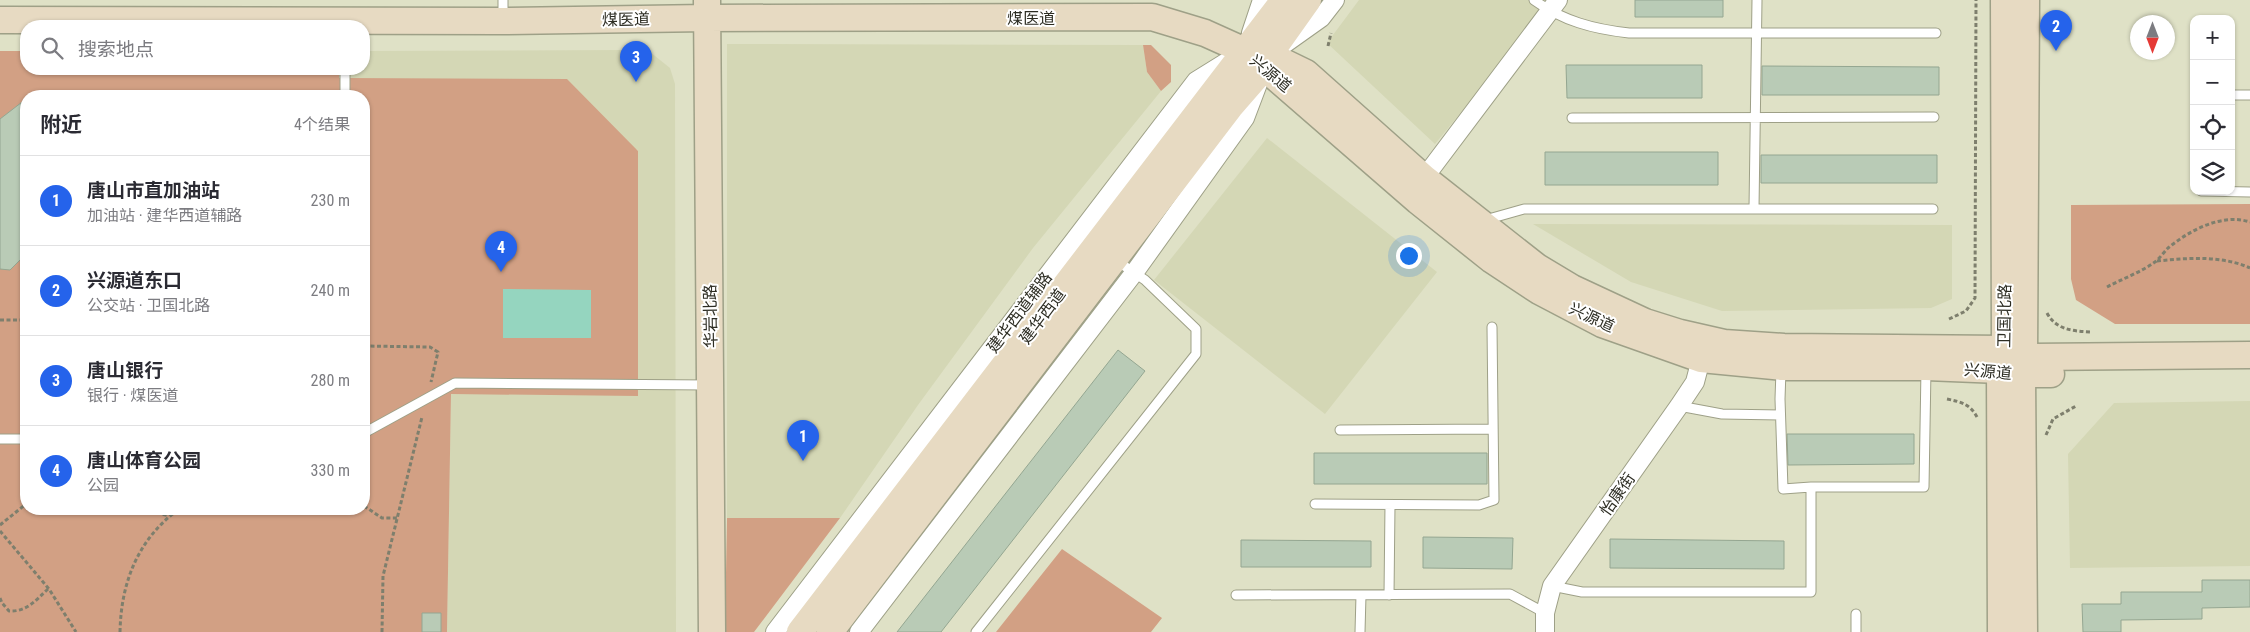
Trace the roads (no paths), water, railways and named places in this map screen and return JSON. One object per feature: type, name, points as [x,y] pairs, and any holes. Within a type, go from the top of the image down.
[{"type":"main road","name":"建华西道","points":[[830,632],[1124,266],[1230,107],[1259,58],[1284,0]]},
{"type":"main road","name":"建华西道","points":[[800,632],[1259,58],[1308,0]]},
{"type":"main road","name":"卫国北路","points":[[2004,0],[2013,363],[2024,632]]},
{"type":"main road","name":"卫国北路","points":[[2001,632],[2026,0]]},
{"type":"main road","name":"煤医道","points":[[370,21],[503,10],[707,9],[1152,18],[1205,33],[1259,58]]},
{"type":"main road","name":"华岩北路","points":[[707,9],[712,632]]},
{"type":"main road","name":"煤医道","points":[[0,20],[20,20]]},
{"type":"main road","name":"兴源道","points":[[1259,58],[1306,73],[1424,178],[1537,266],[1572,288],[1646,322],[1680,333],[1724,343],[2013,363],[2250,373]]},
{"type":"main road","name":"兴源道","points":[[1259,58],[1293,91],[1418,201],[1492,260],[1539,291],[1602,324],[1701,359],[1782,367],[1926,367],[2250,355]]},
{"type":"street","points":[[1259,58],[1262,0]]},
{"type":"street","name":"建华西道辅路","points":[[775,632],[1196,81],[1259,58],[1321,18],[1335,0]]},
{"type":"street","points":[[1424,178],[1554,6]]},
{"type":"street","points":[[859,632],[1124,266]]},
{"type":"street","name":"怡康街","points":[[1545,632],[1545,613],[1552,586],[1695,382],[1701,359]]},
{"type":"lane","points":[[1534,0],[1554,6],[1579,25],[1629,33],[1936,33]]},
{"type":"lane","points":[[1754,208],[1757,0]]},
{"type":"lane","points":[[345,75],[345,90]]},
{"type":"lane","points":[[2235,95],[2250,94]]},
{"type":"lane","points":[[1572,118],[1934,117]]},
{"type":"lane","points":[[2235,192],[2250,192]]},
{"type":"lane","points":[[1480,222],[1524,209],[1933,209]]},
{"type":"lane","points":[[976,632],[1196,354],[1196,329],[1124,266]]},
{"type":"lane","points":[[1315,504],[1479,505],[1494,500],[1492,327]]},
{"type":"lane","points":[[1782,367],[1780,415],[1783,489],[1924,488],[1926,367]]},
{"type":"lane","points":[[370,430],[455,383],[711,385]]},
{"type":"lane","points":[[1679,406],[1722,414],[1780,415]]},
{"type":"lane","points":[[1340,430],[1493,429]]},
{"type":"lane","points":[[0,439],[20,439]]},
{"type":"lane","points":[[1552,586],[1582,592],[1811,592],[1811,488]]},
{"type":"lane","points":[[1389,594],[1390,505]]},
{"type":"lane","points":[[1360,594],[1360,632]]},
{"type":"lane","points":[[1236,595],[1510,594],[1545,613]]},
{"type":"lane","points":[[1856,614],[1856,632]]},
{"type":"water","points":[[503,289],[591,290],[591,338],[503,338]]},
{"type":"place","name":"兴源道东口","points":[[2056,51]]},
{"type":"place","name":"唐山银行","points":[[636,82]]},
{"type":"place","name":"唐山体育公园","points":[[501,272]]},
{"type":"place","name":"唐山市直加油站","points":[[803,461]]}]
